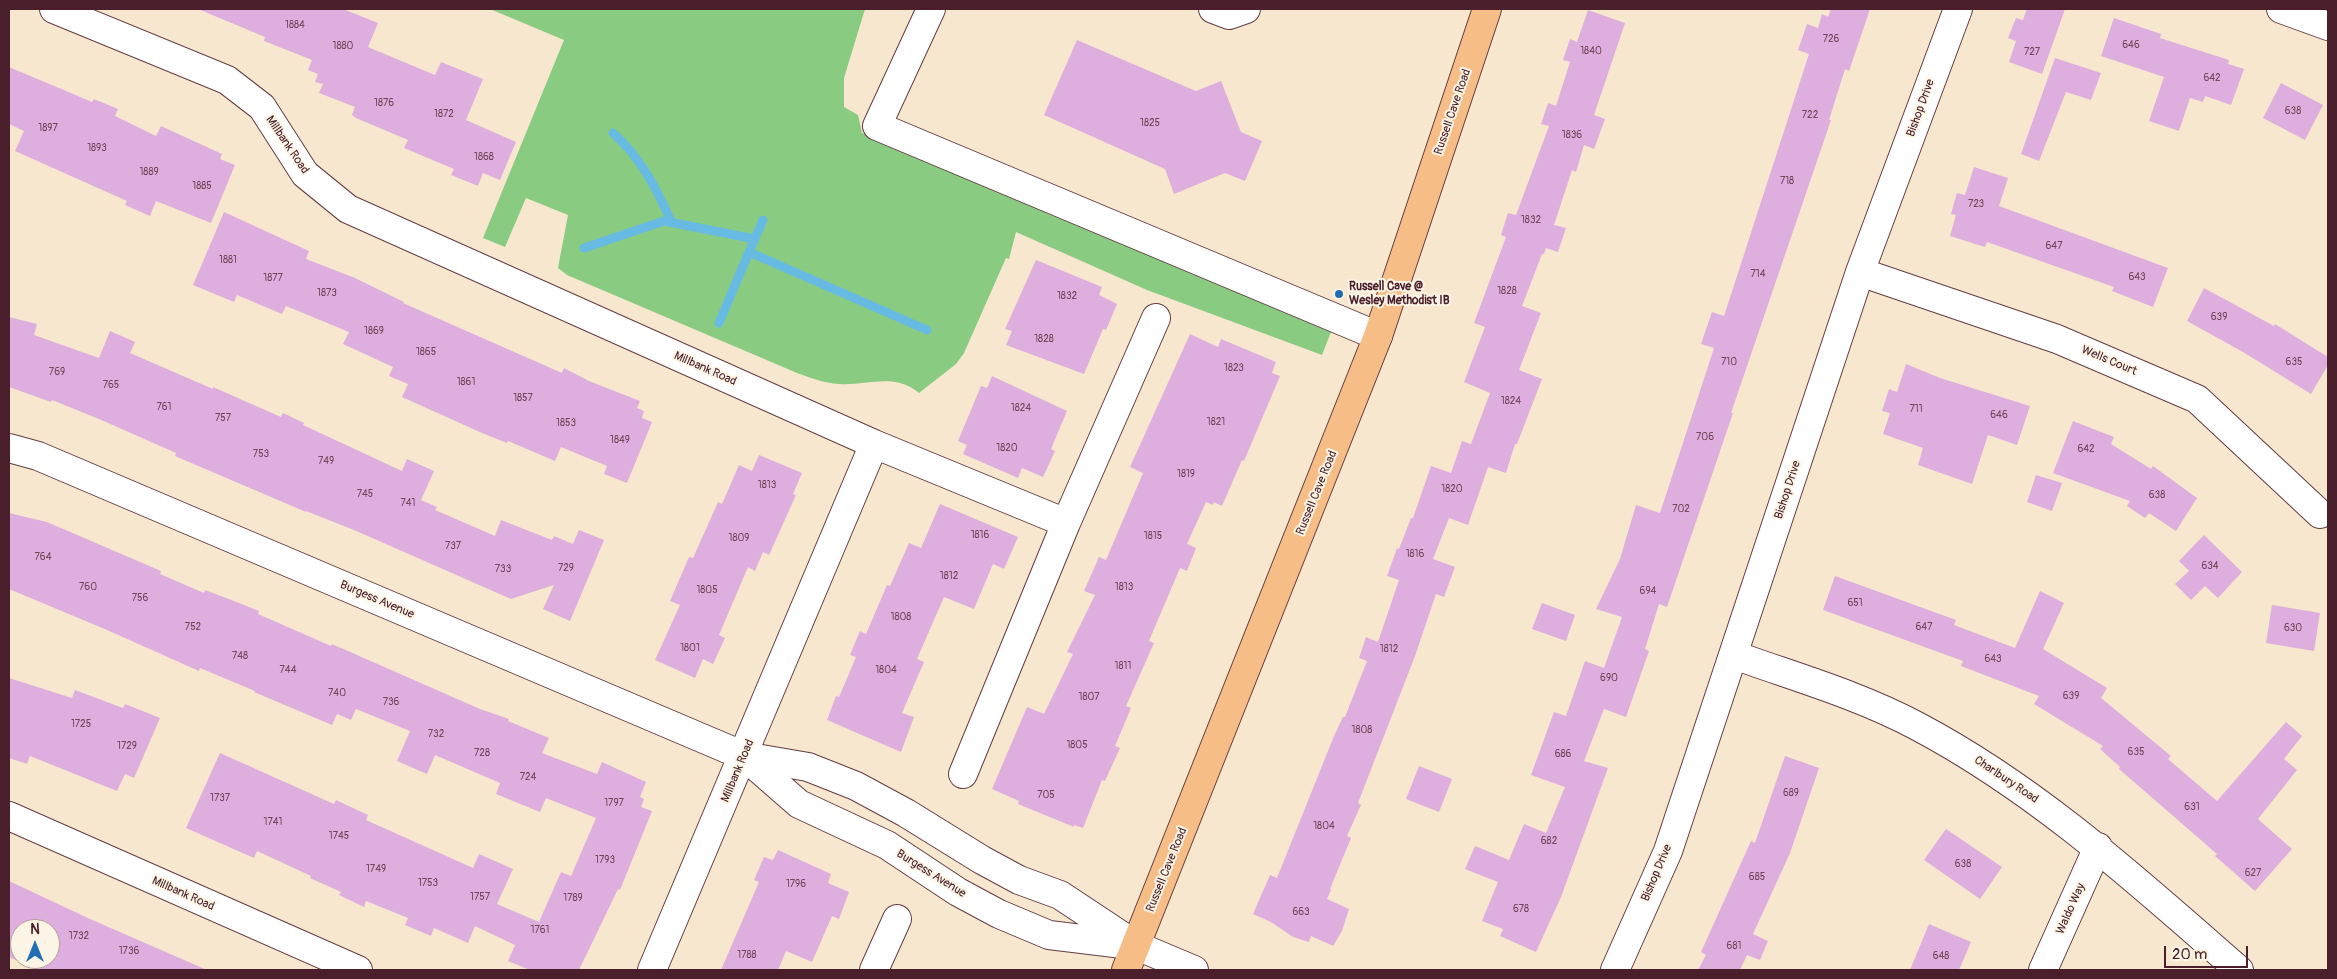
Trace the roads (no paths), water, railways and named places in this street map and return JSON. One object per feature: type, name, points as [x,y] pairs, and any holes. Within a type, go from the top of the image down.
[{"type":"main road","name":"Russell Cave Road","points":[[1126,970],[1378,336],[1487,9]]},
{"type":"street","name":"Millbank Road","points":[[54,9],[227,80],[262,108],[305,174],[348,209],[874,444],[744,756],[652,970]]},
{"type":"street","points":[[931,9],[877,126],[1378,336]]},
{"type":"street","points":[[1214,9],[1229,15],[1246,9]]},
{"type":"street","name":"Bishop Drive","points":[[1615,970],[1668,850],[1860,272],[1958,9]]},
{"type":"street","points":[[2281,9],[2328,26]]},
{"type":"street","name":"Wells Court","points":[[1860,272],[2057,339],[2197,398],[2320,514]]},
{"type":"street","points":[[963,774],[1066,523],[1156,318]]},
{"type":"street","points":[[874,444],[1066,523]]},
{"type":"street","name":"Burgess Avenue","points":[[9,448],[47,460],[744,756],[808,767],[856,786],[906,813],[982,860],[1020,880],[1060,896],[1137,946],[1194,970]]},
{"type":"street","name":"Charlbury Road","points":[[1734,655],[1855,698],[1916,725],[2014,784],[2098,847],[2239,970]]},
{"type":"street","name":"Burgess Avenue","points":[[744,756],[799,804],[887,845],[958,892],[999,914],[1049,935],[1137,946]]},
{"type":"street","name":"Millbank Road","points":[[9,816],[314,962],[358,970]]},
{"type":"street","name":"Waldo Way","points":[[2043,970],[2098,847]]},
{"type":"street","points":[[874,970],[897,919]]},
{"type":"waterway","points":[[613,133],[640,163],[660,197],[671,221]]},
{"type":"waterway","points":[[763,220],[749,252],[927,330]]},
{"type":"waterway","points":[[584,248],[664,221],[755,239]]},
{"type":"waterway","points":[[719,323],[749,252]]},
{"type":"place","name":"Russell Cave @ Wesley Methodist IB","points":[[1339,294]]}]
